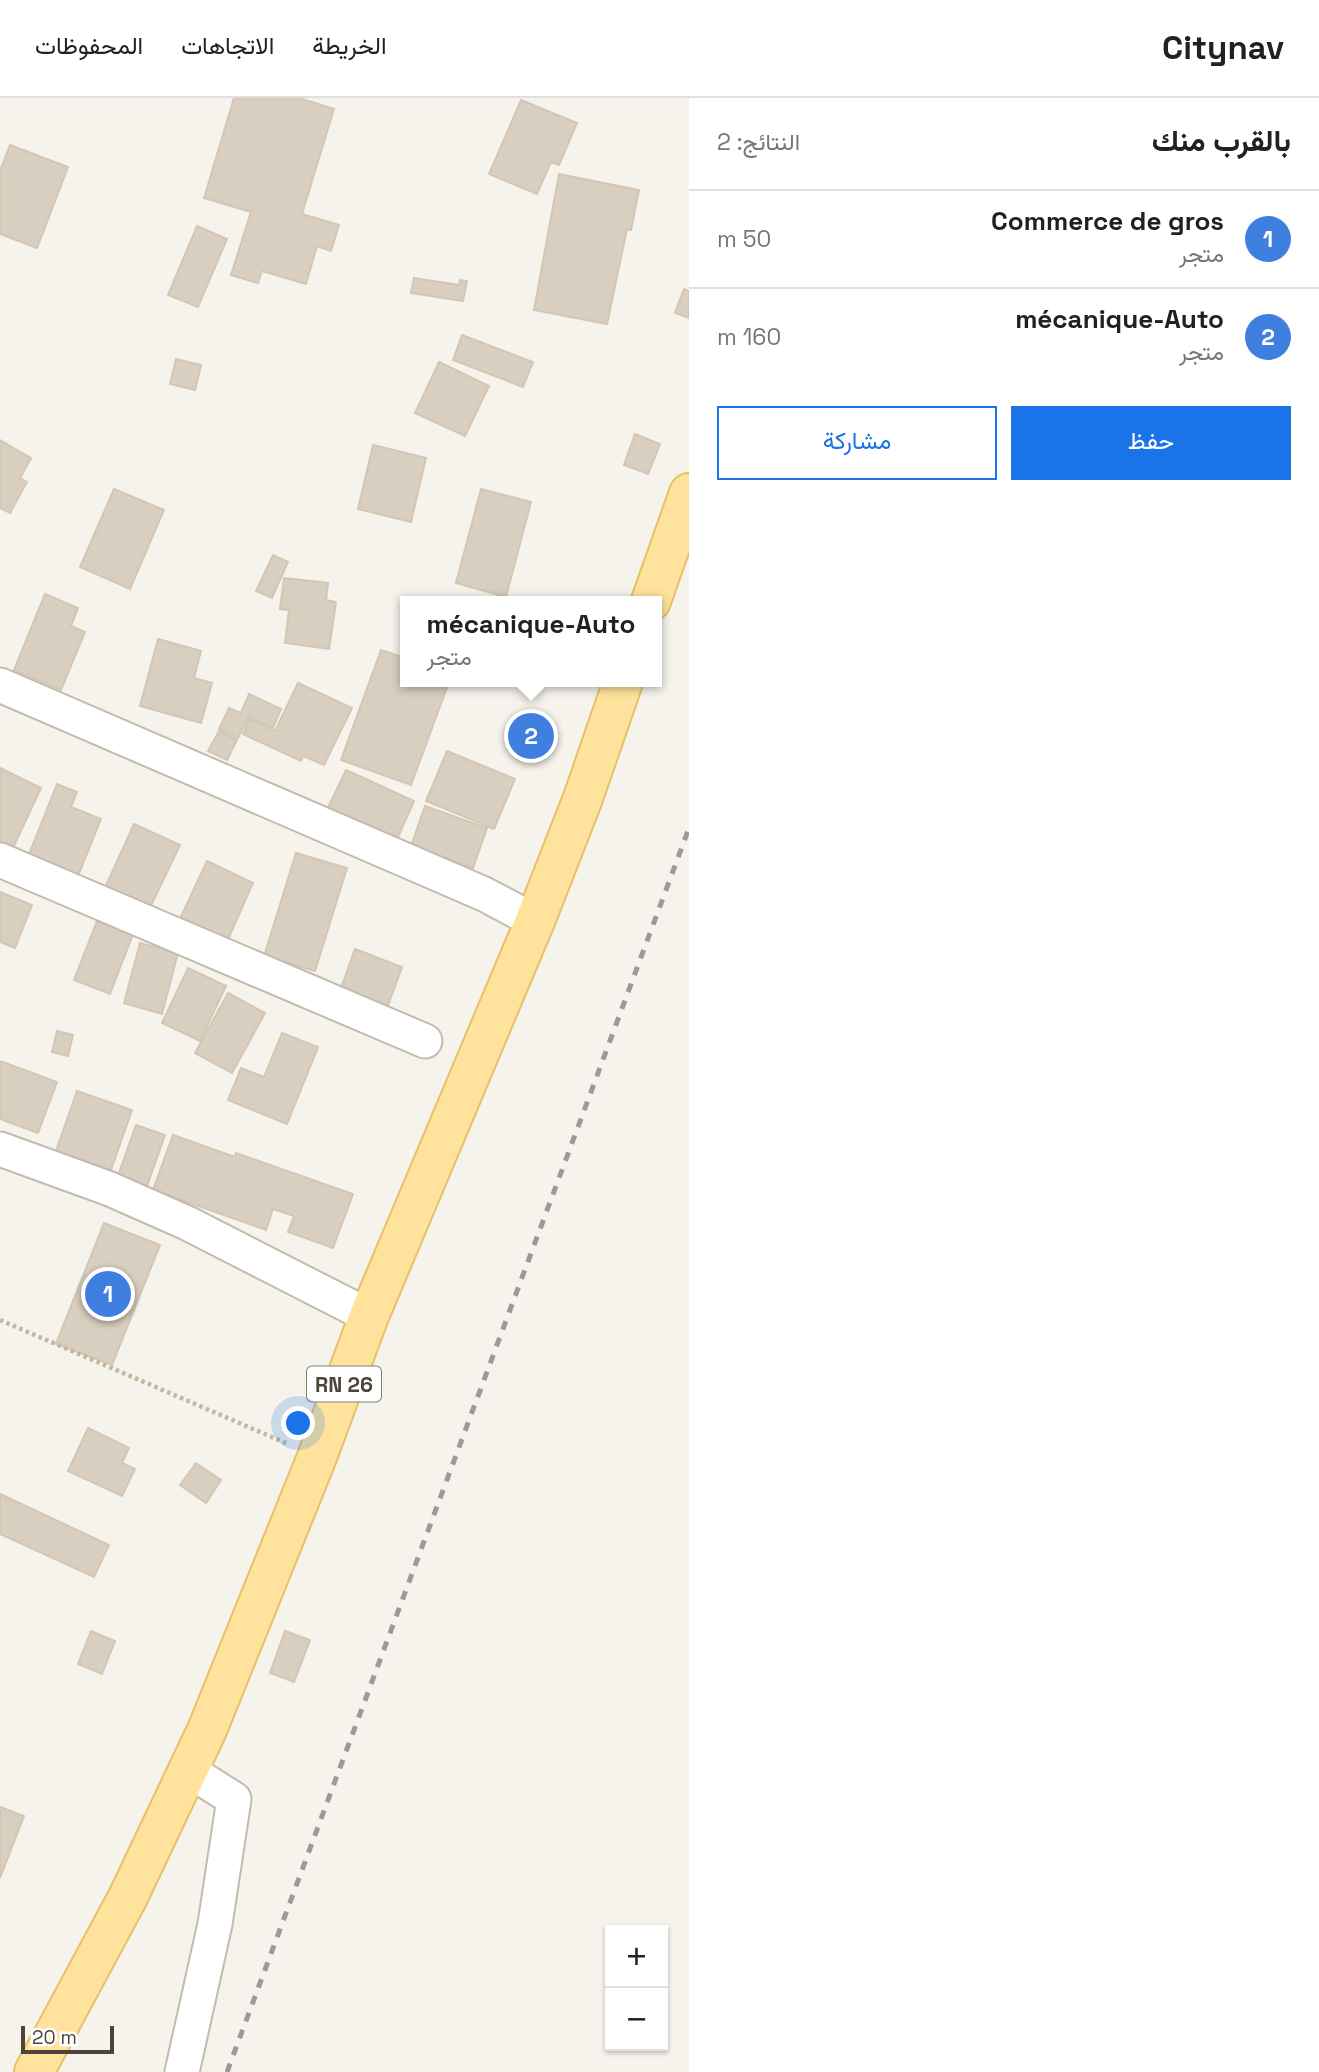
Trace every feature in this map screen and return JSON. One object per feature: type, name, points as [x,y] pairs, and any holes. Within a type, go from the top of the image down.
[{"type":"main road","points":[[653,596],[689,493]]},
{"type":"main road","name":"RN 26","points":[[34,2072],[128,1897],[207,1730],[317,1457],[369,1316],[536,920],[583,798],[621,687]]},
{"type":"street","points":[[0,685],[472,889],[536,920]]},
{"type":"street","points":[[0,860],[425,1041]]},
{"type":"street","points":[[0,1149],[110,1189],[187,1223],[369,1316]]},
{"type":"street","points":[[182,2072],[215,1924],[234,1799],[188,1770]]},
{"type":"path","points":[[0,1320],[317,1457]]},
{"type":"building","points":[[234,98],[299,98],[334,109],[302,214],[339,225],[331,251],[317,246],[306,284],[262,271],[258,283],[231,275],[251,212],[204,198]]},
{"type":"building","points":[[521,100],[577,123],[559,165],[551,162],[537,194],[489,174]]},
{"type":"building","points":[[10,145],[68,167],[37,248],[0,234],[0,171]]},
{"type":"building","points":[[559,174],[639,190],[631,230],[627,229],[607,324],[534,310]]},
{"type":"building","points":[[197,226],[227,239],[198,307],[168,295]]},
{"type":"building","points":[[414,278],[459,285],[460,280],[467,281],[463,301],[411,293]]},
{"type":"building","points":[[684,289],[689,291],[689,318],[675,313]]},
{"type":"building","points":[[462,335],[533,362],[523,387],[453,360]]},
{"type":"building","points":[[176,359],[201,365],[195,390],[170,384]]},
{"type":"building","points":[[439,362],[489,386],[465,436],[415,413]]},
{"type":"building","points":[[635,434],[660,444],[648,474],[624,465]]},
{"type":"building","points":[[0,440],[31,458],[20,478],[27,482],[10,513],[0,508]]},
{"type":"building","points":[[373,445],[426,458],[411,522],[358,509]]},
{"type":"building","points":[[114,489],[164,510],[130,589],[80,567]]},
{"type":"building","points":[[481,489],[531,502],[506,596],[456,583]]},
{"type":"building","points":[[273,555],[288,562],[272,598],[256,591]]},
{"type":"building","points":[[284,578],[328,583],[326,600],[336,602],[329,649],[285,643],[289,610],[280,609]]},
{"type":"building","points":[[45,594],[78,608],[71,626],[85,632],[61,690],[14,670]]},
{"type":"building","points":[[158,639],[201,651],[194,678],[212,683],[201,723],[140,706]]},
{"type":"building","points":[[381,650],[400,656],[400,687],[447,687],[411,785],[341,760]]},
{"type":"building","points":[[298,683],[352,708],[324,765],[303,756],[301,761],[243,734],[249,719],[275,731]]},
{"type":"building","points":[[249,694],[281,709],[273,728],[248,717],[238,738],[219,729],[229,708],[241,713]]},
{"type":"building","points":[[219,731],[237,740],[227,760],[208,751]]},
{"type":"building","points":[[447,751],[515,779],[494,829],[426,801]]},
{"type":"building","points":[[0,768],[41,788],[13,848],[0,842]]},
{"type":"building","points":[[346,770],[414,801],[394,846],[325,814]]},
{"type":"building","points":[[57,784],[77,792],[71,807],[101,819],[78,876],[28,857]]},
{"type":"building","points":[[425,806],[487,828],[473,868],[411,846]]},
{"type":"building","points":[[134,824],[180,845],[148,912],[103,892]]},
{"type":"building","points":[[296,853],[347,868],[315,971],[264,956]]},
{"type":"building","points":[[207,861],[253,883],[226,944],[178,923]]},
{"type":"building","points":[[0,892],[32,905],[15,948],[0,942]]},
{"type":"building","points":[[97,921],[133,934],[110,994],[74,980]]},
{"type":"building","points":[[140,943],[178,953],[162,1014],[124,1003]]},
{"type":"building","points":[[355,949],[402,967],[387,1008],[340,991]]},
{"type":"building","points":[[188,968],[226,986],[200,1041],[162,1023]]},
{"type":"building","points":[[228,993],[265,1013],[232,1073],[195,1053]]},
{"type":"building","points":[[57,1031],[73,1035],[68,1056],[52,1052]]},
{"type":"building","points":[[282,1033],[318,1047],[287,1124],[228,1100],[241,1068],[264,1077]]},
{"type":"building","points":[[0,1061],[57,1082],[38,1133],[0,1119]]},
{"type":"building","points":[[77,1091],[132,1110],[111,1170],[56,1151]]},
{"type":"building","points":[[136,1125],[165,1135],[147,1186],[118,1176]]},
{"type":"building","points":[[173,1135],[235,1157],[236,1153],[353,1194],[333,1248],[288,1232],[294,1216],[273,1209],[266,1230],[153,1190]]},
{"type":"building","points":[[104,1223],[160,1245],[112,1365],[56,1344]]},
{"type":"building","points":[[88,1428],[129,1448],[122,1463],[135,1469],[122,1496],[68,1471]]},
{"type":"building","points":[[196,1463],[221,1480],[206,1503],[180,1485]]},
{"type":"building","points":[[0,1494],[109,1545],[94,1577],[0,1534]]},
{"type":"building","points":[[91,1631],[115,1641],[102,1674],[78,1664]]},
{"type":"building","points":[[285,1631],[310,1640],[294,1682],[270,1673]]},
{"type":"building","points":[[0,1807],[24,1816],[0,1878]]},
{"type":"railway","points":[[227,2072],[689,828]]},
{"type":"place","name":"mécanique-Auto","points":[[531,736]]},
{"type":"place","name":"Commerce de gros","points":[[108,1294]]}]
